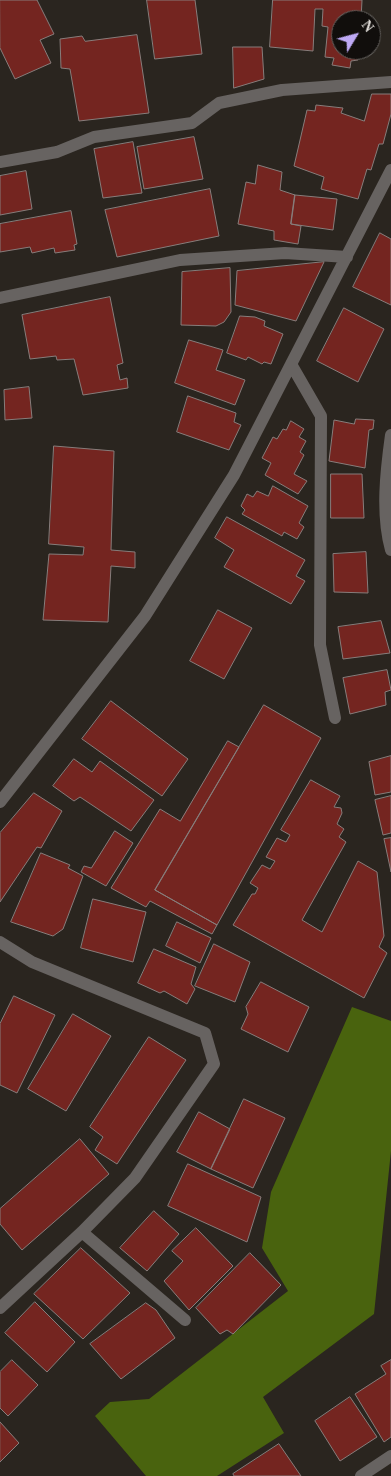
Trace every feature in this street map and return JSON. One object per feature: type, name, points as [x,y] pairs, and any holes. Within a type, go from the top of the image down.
[{"type":"street","points":[[0,162],[57,152],[94,137],[192,123],[219,103],[282,90],[391,82]]},
{"type":"street","points":[[0,802],[145,616],[234,475],[391,170]]},
{"type":"street","points":[[0,298],[180,260],[285,253],[347,257]]},
{"type":"street","points":[[291,364],[321,416],[320,645],[335,718]]},
{"type":"street","points":[[391,435],[386,468],[387,534],[391,550]]},
{"type":"street","points":[[0,942],[32,962],[205,1033],[214,1064],[135,1178],[82,1232],[0,1308]]},
{"type":"street","points":[[82,1232],[185,1320]]},
{"type":"street","points":[[361,1476],[391,1456]]},
{"type":"green space","points":[[352,1007],[391,1021],[391,1151],[374,1314],[263,1397],[284,1433],[217,1476],[146,1476],[95,1416],[110,1402],[149,1399],[288,1291],[262,1248],[271,1192]]},
{"type":"building","points":[[0,0],[37,0],[54,34],[40,40],[51,63],[15,79],[0,48]]},
{"type":"building","points":[[147,0],[195,0],[202,54],[155,59]]},
{"type":"building","points":[[273,0],[362,0],[362,10],[331,10],[331,58],[325,57],[328,27],[322,26],[323,9],[315,9],[313,51],[270,47]]},
{"type":"building","points":[[137,35],[149,113],[79,121],[70,69],[61,68],[60,39],[82,36],[85,41]]},
{"type":"building","points":[[233,47],[262,47],[264,79],[234,88]]},
{"type":"building","points":[[333,60],[358,60],[351,61],[350,68],[332,65]]},
{"type":"building","points":[[372,94],[391,94],[391,114],[383,144],[379,144],[371,170],[367,169],[358,199],[321,189],[324,177],[294,166],[307,110],[315,111],[316,105],[343,108],[341,113],[364,121]]},
{"type":"building","points":[[194,137],[203,179],[144,189],[137,147]]},
{"type":"building","points":[[133,142],[142,193],[103,198],[94,149]]},
{"type":"building","points":[[258,165],[282,172],[280,190],[295,195],[291,224],[301,226],[298,244],[274,240],[274,231],[238,224],[246,182],[255,184]]},
{"type":"building","points":[[26,171],[32,209],[0,215],[0,176]]},
{"type":"building","points":[[210,189],[219,236],[117,257],[105,210]]},
{"type":"building","points":[[295,195],[337,199],[333,230],[291,224]]},
{"type":"building","points":[[71,211],[77,244],[74,245],[75,250],[55,253],[54,248],[32,253],[30,247],[0,252],[0,224]]},
{"type":"building","points":[[380,233],[391,239],[391,305],[353,287]]},
{"type":"building","points":[[324,262],[296,321],[235,305],[237,271]]},
{"type":"building","points":[[230,268],[231,312],[224,322],[216,326],[181,325],[182,272]]},
{"type":"building","points":[[110,297],[123,363],[117,365],[120,380],[127,378],[128,388],[83,395],[74,359],[57,360],[56,356],[30,359],[22,315]]},
{"type":"building","points":[[344,308],[384,329],[358,382],[317,361]]},
{"type":"building","points":[[240,316],[255,317],[265,321],[264,326],[283,334],[271,364],[264,362],[262,364],[248,357],[246,360],[227,353]]},
{"type":"building","points":[[189,340],[223,350],[216,370],[245,380],[235,405],[175,383]]},
{"type":"building","points":[[29,387],[32,418],[5,420],[4,390]]},
{"type":"building","points":[[188,396],[236,413],[234,422],[241,425],[229,450],[177,432]]},
{"type":"building","points":[[356,419],[374,420],[373,429],[369,430],[365,468],[329,461],[334,420],[354,424]]},
{"type":"building","points":[[291,421],[304,429],[299,437],[306,441],[300,452],[304,455],[294,474],[307,481],[298,494],[265,475],[271,463],[262,458],[273,437],[277,439],[283,429],[286,430]]},
{"type":"building","points":[[54,446],[114,451],[111,550],[135,552],[135,568],[111,566],[108,622],[43,620],[49,554],[83,555],[84,547],[49,544]]},
{"type":"building","points":[[331,474],[362,474],[364,518],[331,518]]},
{"type":"building","points":[[273,486],[308,506],[299,523],[304,527],[297,539],[284,532],[282,536],[242,514],[245,510],[241,506],[247,494],[253,497],[257,491],[268,496]]},
{"type":"building","points":[[227,517],[305,560],[296,576],[305,581],[291,604],[224,567],[234,550],[215,538]]},
{"type":"building","points":[[366,552],[368,593],[334,592],[333,554]]},
{"type":"building","points":[[218,610],[252,628],[224,679],[190,661]]},
{"type":"building","points":[[381,621],[390,653],[343,659],[338,627]]},
{"type":"building","points":[[387,670],[391,690],[385,692],[386,705],[350,714],[343,678]]},
{"type":"building","points":[[111,701],[188,759],[162,796],[82,739]]},
{"type":"building","points":[[264,705],[321,738],[217,925],[155,890]]},
{"type":"building","points":[[228,741],[239,747],[155,890],[217,925],[212,934],[150,901],[146,907],[111,888],[160,809],[180,821]]},
{"type":"building","points":[[391,756],[391,792],[375,795],[369,762]]},
{"type":"building","points":[[74,759],[92,772],[100,761],[154,800],[131,831],[80,797],[74,801],[53,786]]},
{"type":"building","points":[[311,780],[340,796],[334,807],[341,808],[342,813],[337,824],[344,829],[339,837],[346,842],[302,920],[322,932],[358,861],[377,872],[384,936],[379,947],[387,953],[364,998],[233,925],[252,894],[255,894],[258,888],[250,883],[262,865],[270,869],[275,861],[266,857],[277,838],[286,842],[290,835],[281,830]]},
{"type":"building","points":[[34,793],[62,811],[41,848],[37,847],[0,902],[0,833]]},
{"type":"building","points":[[391,796],[391,833],[383,835],[375,800]]},
{"type":"building","points":[[115,831],[133,843],[106,886],[81,872],[84,866],[91,868]]},
{"type":"building","points":[[391,838],[391,872],[384,839]]},
{"type":"building","points":[[41,853],[70,865],[68,868],[83,876],[63,929],[53,936],[11,922]]},
{"type":"building","points":[[93,899],[146,912],[133,962],[81,948]]},
{"type":"building","points":[[177,922],[211,938],[200,963],[166,946]]},
{"type":"building","points":[[214,944],[250,962],[235,1002],[195,986]]},
{"type":"building","points":[[154,949],[196,967],[191,984],[195,989],[187,1004],[164,991],[160,993],[138,983]]},
{"type":"building","points":[[261,982],[309,1007],[288,1052],[241,1029],[248,1014],[246,1007]]},
{"type":"building","points":[[14,996],[55,1015],[17,1093],[0,1085],[0,1024]]},
{"type":"building","points":[[73,1014],[111,1036],[66,1111],[28,1089]]},
{"type":"building","points":[[149,1037],[186,1060],[117,1164],[95,1150],[103,1137],[90,1127]]},
{"type":"building","points":[[244,1099],[285,1118],[253,1188],[211,1169]]},
{"type":"building","points":[[199,1112],[230,1129],[211,1169],[177,1152]]},
{"type":"building","points":[[80,1139],[109,1174],[22,1250],[0,1224],[0,1209]]},
{"type":"building","points":[[188,1164],[261,1197],[247,1242],[168,1206]]},
{"type":"building","points":[[154,1211],[179,1234],[147,1271],[120,1248]]},
{"type":"building","points":[[196,1228],[233,1266],[189,1310],[164,1281],[183,1261],[172,1251]]},
{"type":"building","points":[[81,1248],[130,1293],[83,1339],[34,1294]]},
{"type":"building","points":[[250,1253],[281,1285],[233,1334],[227,1330],[220,1334],[196,1308]]},
{"type":"building","points":[[35,1302],[75,1342],[47,1372],[5,1333]]},
{"type":"building","points":[[146,1303],[156,1310],[175,1338],[121,1379],[90,1344]]},
{"type":"building","points":[[12,1360],[38,1385],[8,1416],[0,1408],[0,1372]]},
{"type":"building","points":[[391,1360],[391,1437],[384,1442],[355,1394],[386,1374],[381,1366]]},
{"type":"building","points":[[350,1397],[377,1437],[340,1461],[315,1421]]},
{"type":"building","points":[[0,1422],[19,1443],[0,1462]]},
{"type":"building","points":[[279,1444],[301,1476],[234,1476],[233,1474]]}]
